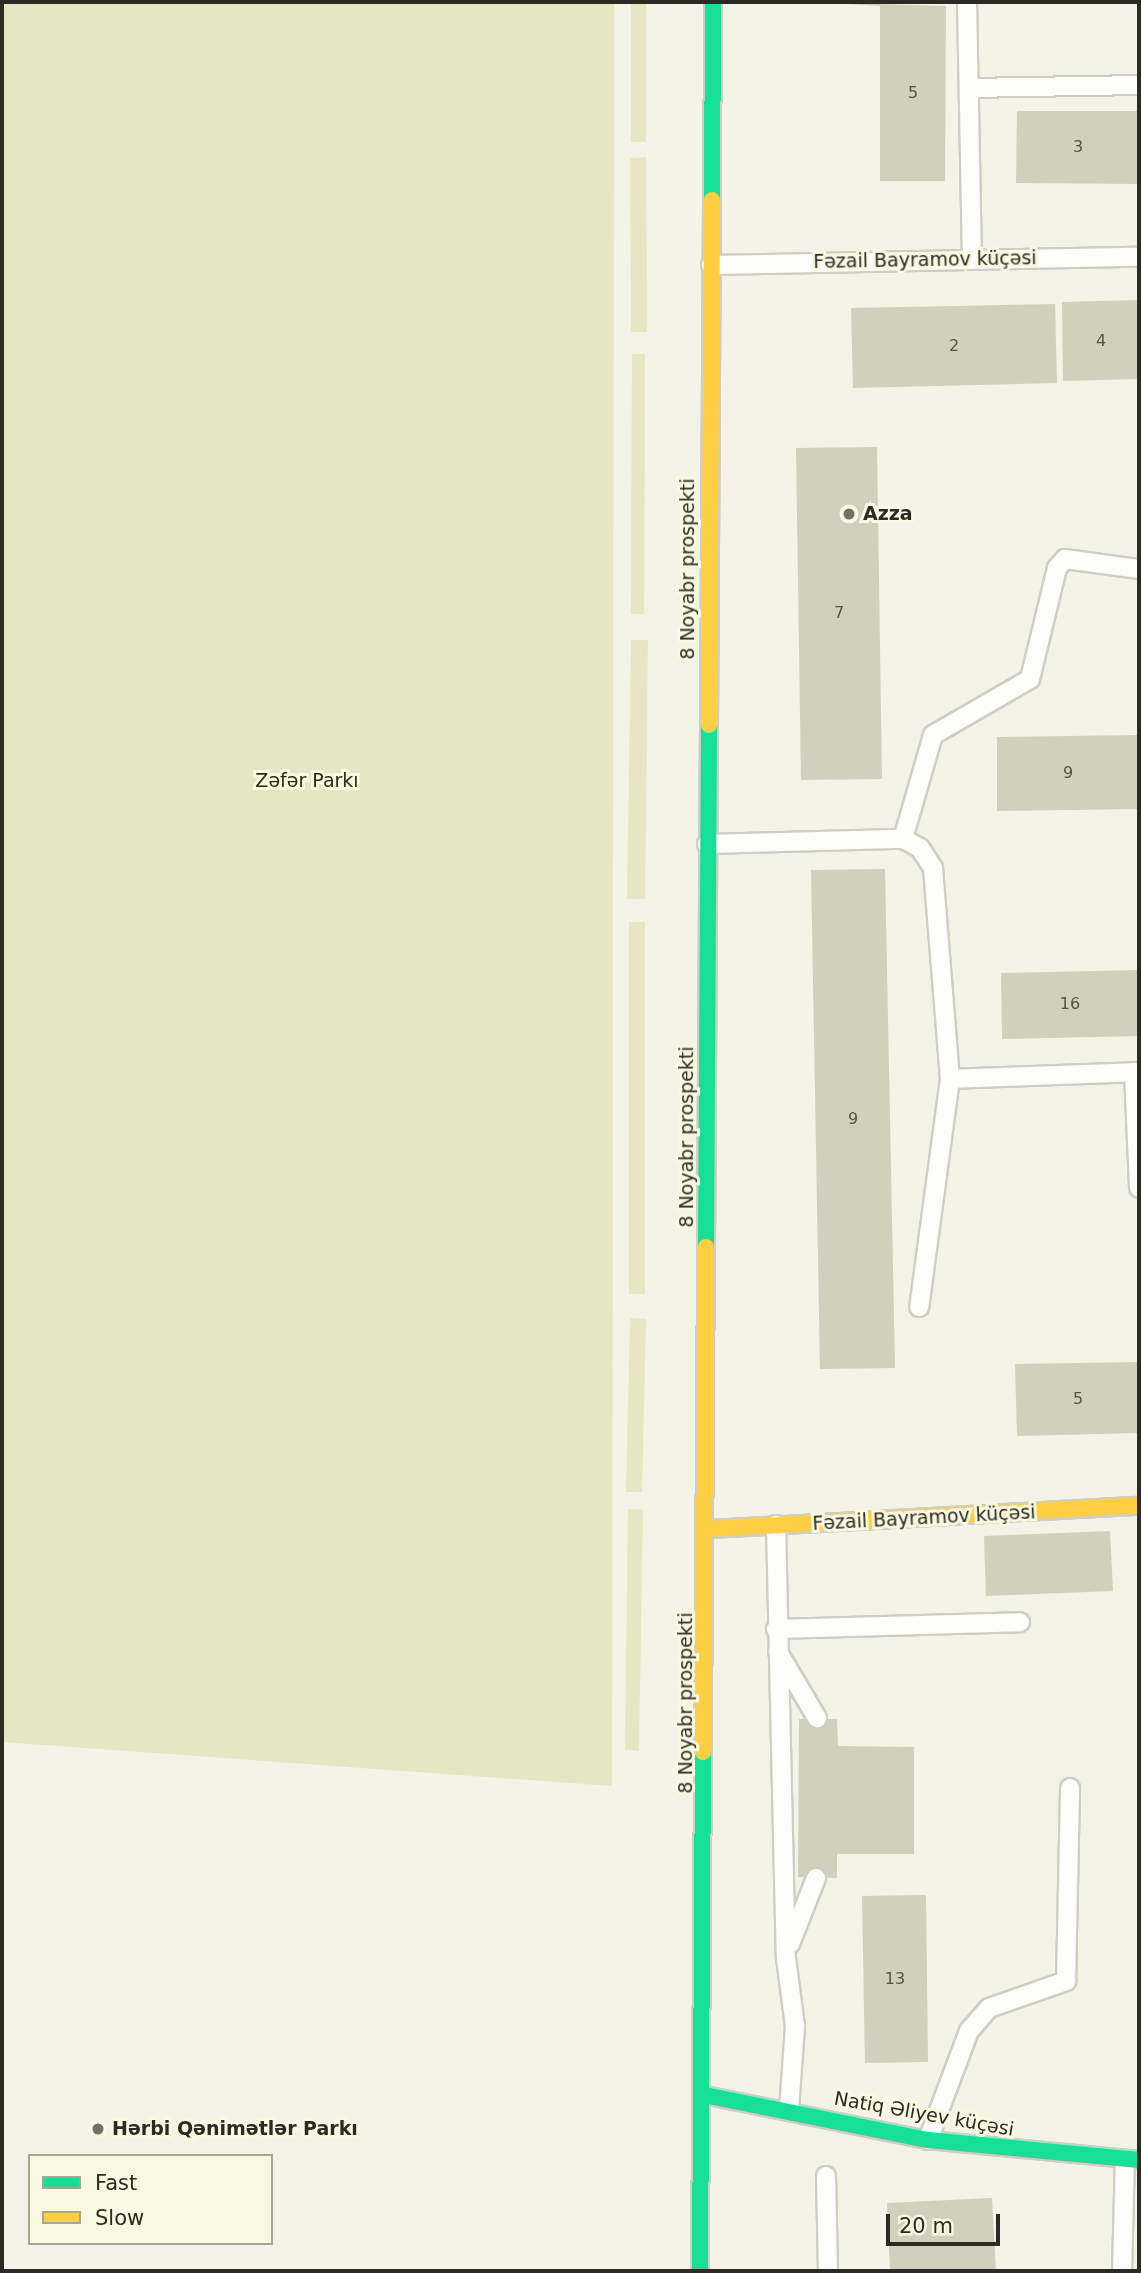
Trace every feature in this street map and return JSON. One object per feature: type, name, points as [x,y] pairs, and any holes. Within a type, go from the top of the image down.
[{"type":"main road","name":"8 Noyabr prospekti","points":[[700,2271],[709,1529],[707,844],[713,2]]},
{"type":"main road","name":"Fəzail Bayramov küçəsi","points":[[709,1529],[1139,1506]]},
{"type":"main road","name":"Natiq Əliyev küçəsi","points":[[704,2095],[928,2140],[1132,2160]]},
{"type":"lane","points":[[967,2],[972,258]]},
{"type":"lane","points":[[969,89],[1139,85]]},
{"type":"lane","name":"Fəzail Bayramov küçəsi","points":[[711,265],[972,258],[1139,257]]},
{"type":"lane","points":[[903,839],[933,735],[1030,679],[1057,568],[1065,559],[1139,569]]},
{"type":"lane","points":[[707,844],[903,839],[920,848],[933,868],[950,1079],[919,1307]]},
{"type":"lane","points":[[950,1079],[1137,1072],[1139,1188]]},
{"type":"lane","points":[[776,1525],[776,1649],[786,1958],[795,2026],[789,2110]]},
{"type":"lane","points":[[776,1629],[1020,1622]]},
{"type":"lane","points":[[776,1649],[817,1718]]},
{"type":"lane","points":[[928,2140],[969,2031],[989,2008],[1066,1981],[1070,1788]]},
{"type":"lane","points":[[786,1958],[816,1878]]},
{"type":"lane","points":[[1122,2271],[1132,2160]]},
{"type":"lane","points":[[826,2176],[828,2271]]},
{"type":"green space","name":"Zəfər Parkı","points":[[2,2],[614,2],[612,1786],[2,1742]]},
{"type":"green space","points":[[631,2],[646,2],[646,142],[631,142]]},
{"type":"green space","points":[[646,157],[647,332],[631,332],[630,158]]},
{"type":"green space","points":[[632,354],[645,354],[644,614],[631,614]]},
{"type":"green space","points":[[631,640],[648,640],[645,899],[627,899]]},
{"type":"green space","points":[[629,922],[645,922],[645,1294],[629,1294]]},
{"type":"green space","points":[[630,1318],[646,1319],[642,1492],[626,1492]]},
{"type":"green space","points":[[628,1509],[643,1510],[639,1751],[625,1750]]},
{"type":"building","points":[[814,2],[946,6],[945,181],[880,181],[880,6]]},
{"type":"building","points":[[1017,111],[1139,111],[1139,184],[1016,183]]},
{"type":"building","points":[[1139,300],[1139,379],[1063,381],[1062,302]]},
{"type":"building","points":[[1055,304],[1057,383],[853,388],[851,308]]},
{"type":"building","points":[[877,447],[882,779],[801,780],[796,448]]},
{"type":"building","points":[[1139,735],[1139,809],[997,811],[997,737]]},
{"type":"building","points":[[885,869],[895,1368],[820,1369],[811,870]]},
{"type":"building","points":[[1139,970],[1139,1036],[1002,1039],[1001,973]]},
{"type":"building","points":[[1139,1362],[1139,1433],[1017,1436],[1015,1364]]},
{"type":"building","points":[[1110,1531],[1113,1591],[986,1596],[984,1536]]},
{"type":"building","points":[[799,1719],[837,1719],[838,1746],[914,1747],[914,1854],[837,1854],[837,1878],[798,1877]]},
{"type":"building","points":[[926,1895],[928,2062],[865,2063],[862,1896]]},
{"type":"building","points":[[992,2198],[996,2271],[890,2271],[887,2203]]},
{"type":"traffic: fast","points":[[712,200],[713,2]]},
{"type":"traffic: fast","points":[[706,1247],[709,725]]},
{"type":"traffic: fast","points":[[700,2271],[703,1752]]},
{"type":"traffic: fast","points":[[704,2095],[928,2140],[1139,2160]]},
{"type":"traffic: slow","points":[[709,725],[712,200]]},
{"type":"traffic: slow","points":[[703,1752],[706,1247]]},
{"type":"traffic: slow","points":[[709,1529],[1139,1506]]},
{"type":"place","name":"Azza","points":[[849,514]]},
{"type":"place","name":"Hərbi Qənimətlər Parkı","points":[[98,2129]]}]
